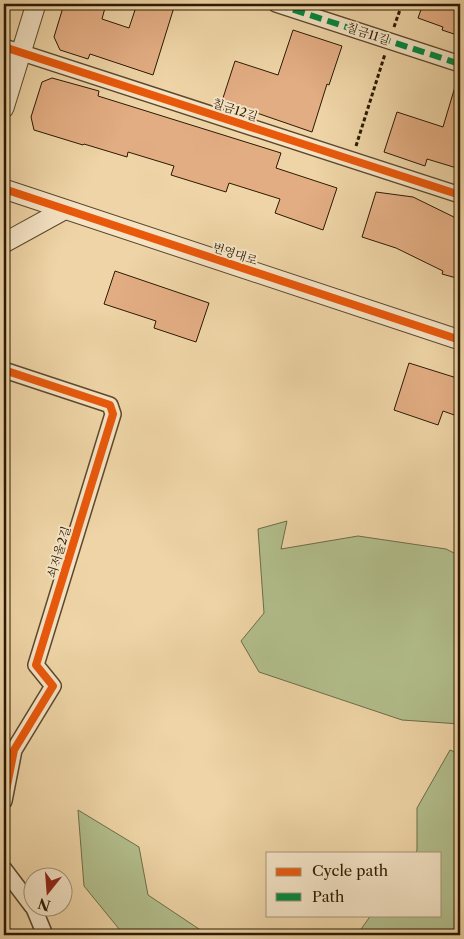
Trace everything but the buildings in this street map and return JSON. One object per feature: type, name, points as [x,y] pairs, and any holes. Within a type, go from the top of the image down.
[{"type":"street","points":[[4,108],[12,49],[36,4]]},
{"type":"street","name":"칠금11길","points":[[276,4],[460,64]]},
{"type":"street","name":"칠금12길","points":[[12,49],[460,195]]},
{"type":"street","name":"번영대로","points":[[4,189],[460,340]]},
{"type":"street","points":[[4,243],[64,210]]},
{"type":"street","name":"쇠저울2길","points":[[4,370],[110,405],[113,414],[36,665],[52,686],[14,750],[4,801]]},
{"type":"street","points":[[4,869],[22,892]]},
{"type":"street","points":[[37,916],[45,935]]},
{"type":"path","points":[[352,160],[402,4]]},
{"type":"green space","points":[[287,521],[281,549],[358,536],[446,549],[460,556],[460,724],[402,720],[259,672],[241,641],[264,613],[258,529]]},
{"type":"green space","points":[[450,750],[460,754],[460,935],[357,935],[370,916],[442,916],[442,852],[416,852],[417,808]]},
{"type":"green space","points":[[78,810],[139,847],[148,895],[208,935],[124,935],[84,886]]},
{"type":"marked path","points":[[276,4],[460,64]]},
{"type":"cycle path","points":[[4,47],[460,195]]},
{"type":"cycle path","points":[[4,189],[460,340]]},
{"type":"cycle path","points":[[4,370],[110,405],[113,414],[36,665],[53,686],[14,750],[4,801]]}]
